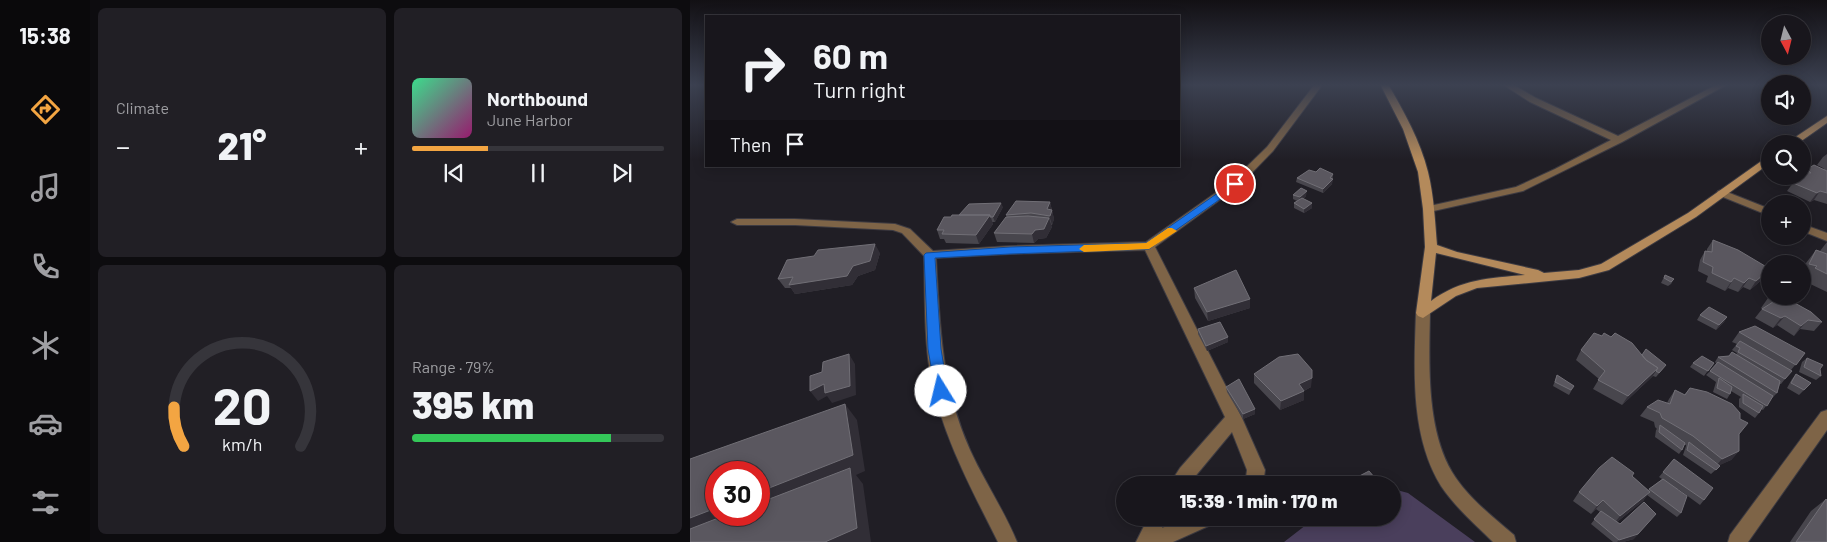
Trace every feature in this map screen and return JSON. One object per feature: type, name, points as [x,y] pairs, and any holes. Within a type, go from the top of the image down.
[{"type":"street","points":[[930,255],[1010,250],[1149,246],[1235,184],[1270,150],[1300,109]]},
{"type":"street","points":[[1397,109],[1416,148],[1423,172],[1429,209],[1431,247],[1423,313],[1421,354],[1429,434],[1436,458],[1446,478],[1464,502],[1507,542]]},
{"type":"street","points":[[1553,109],[1619,140]]},
{"type":"street","points":[[1429,209],[1519,189],[1559,171],[1677,109]]},
{"type":"street","points":[[1803,135],[1827,118]]},
{"type":"street","points":[[1423,313],[1451,293],[1476,284],[1579,274],[1605,267],[1667,231],[1761,165]]},
{"type":"street","points":[[1722,193],[1761,209]]},
{"type":"street","points":[[736,222],[815,222],[894,227],[906,231],[930,255],[935,349],[941,391],[951,423],[976,481],[1008,542]]},
{"type":"street","points":[[1811,231],[1827,237]]},
{"type":"street","points":[[1149,246],[1234,418],[1256,470],[1255,476]]},
{"type":"street","points":[[1431,247],[1454,255],[1549,277]]},
{"type":"street","points":[[1184,476],[1196,460],[1234,418]]},
{"type":"street","points":[[1737,542],[1827,418]]},
{"type":"street","points":[[1145,542],[1154,526]]},
{"type":"street","points":[[1152,542],[1189,526]]},
{"type":"shaded area","points":[[1401,491],[1408,493],[1475,542],[1284,542],[1305,526],[1401,526]]},
{"type":"building","points":[[1814,165],[1827,171],[1827,193],[1820,191],[1817,193],[1798,185],[1811,185],[1811,167]]},
{"type":"building","points":[[1320,168],[1333,174],[1330,178],[1333,179],[1323,189],[1297,178],[1309,170],[1316,172]]},
{"type":"building","points":[[1301,188],[1307,191],[1300,197],[1293,195]]},
{"type":"building","points":[[1302,198],[1312,203],[1304,209],[1294,203]]},
{"type":"building","points":[[1016,201],[1050,202],[1047,209],[1052,210],[1050,216],[1031,213],[1006,215]]},
{"type":"building","points":[[1001,203],[993,217],[990,217],[990,215],[959,215],[969,204]]},
{"type":"building","points":[[952,215],[990,215],[976,235],[942,234],[944,230],[937,230],[944,217],[951,217]]},
{"type":"building","points":[[1028,216],[1049,218],[1044,229],[1035,230],[1032,234],[994,233],[1006,217]]},
{"type":"building","points":[[1713,240],[1738,250],[1761,264],[1761,277],[1756,281],[1749,278],[1744,283],[1734,278],[1731,282],[1712,273],[1713,267],[1703,262],[1705,251],[1712,252]]},
{"type":"building","points":[[875,244],[870,261],[853,266],[847,276],[789,285],[793,277],[778,279],[787,260],[814,256],[818,250]]},
{"type":"building","points":[[1816,250],[1827,254],[1827,274],[1815,268],[1817,266],[1811,264]]},
{"type":"building","points":[[1236,270],[1250,299],[1207,312],[1194,288]]},
{"type":"building","points":[[1665,275],[1674,279],[1671,282],[1664,278]]},
{"type":"building","points":[[1768,305],[1798,305],[1811,312],[1822,322],[1808,320],[1801,326],[1785,316],[1781,318],[1762,309]]},
{"type":"building","points":[[1709,307],[1727,317],[1719,325],[1700,315]]},
{"type":"building","points":[[1220,322],[1228,337],[1206,346],[1198,329]]},
{"type":"building","points":[[1755,326],[1805,353],[1796,365],[1739,332]]},
{"type":"building","points":[[1594,333],[1602,336],[1604,333],[1611,337],[1615,333],[1632,343],[1646,360],[1658,368],[1628,396],[1598,380],[1605,371],[1581,350]]},
{"type":"building","points":[[1740,341],[1792,371],[1785,379],[1738,352],[1740,348],[1736,346]]},
{"type":"building","points":[[1646,349],[1666,365],[1659,373],[1656,371],[1658,368],[1642,355]]},
{"type":"building","points":[[1732,352],[1780,381],[1777,393],[1718,357],[1729,356]]},
{"type":"building","points":[[849,354],[850,386],[825,393],[824,384],[810,391],[810,376],[822,372],[823,362]]},
{"type":"building","points":[[1298,354],[1312,370],[1312,378],[1299,384],[1304,391],[1281,401],[1254,374],[1279,357]]},
{"type":"building","points":[[1702,356],[1714,363],[1708,371],[1693,363]]},
{"type":"building","points":[[1807,358],[1823,365],[1820,369],[1821,376],[1804,367]]},
{"type":"building","points":[[1718,362],[1773,396],[1767,406],[1710,371]]},
{"type":"building","points":[[1796,374],[1811,383],[1804,390],[1791,383]]},
{"type":"building","points":[[1557,375],[1574,386],[1571,390],[1555,382]]},
{"type":"building","points":[[1719,378],[1732,387],[1730,394],[1717,388]]},
{"type":"building","points":[[1239,379],[1255,409],[1243,414],[1226,387]]},
{"type":"building","points":[[1690,388],[1707,392],[1732,404],[1740,413],[1740,419],[1748,423],[1739,434],[1739,451],[1722,459],[1693,436],[1662,418],[1660,413],[1647,407],[1658,400],[1670,404],[1675,390],[1685,395]]},
{"type":"building","points":[[1743,394],[1763,406],[1759,413],[1743,403]]},
{"type":"building","points":[[845,404],[853,455],[770,488],[770,461],[705,461],[705,512],[690,518],[690,459]]},
{"type":"building","points":[[1660,425],[1685,443],[1682,450],[1659,432]]},
{"type":"building","points":[[1689,442],[1720,466],[1716,470],[1687,450]]},
{"type":"building","points":[[1612,457],[1634,473],[1632,476],[1650,492],[1620,516],[1603,500],[1597,506],[1579,492],[1599,468]]},
{"type":"building","points":[[1674,459],[1713,488],[1704,500],[1663,472]]},
{"type":"building","points":[[850,468],[857,528],[825,542],[690,542],[690,529],[705,523],[705,526],[770,526],[770,499]]},
{"type":"building","points":[[1369,471],[1373,476],[1359,476]]},
{"type":"building","points":[[1663,479],[1687,496],[1681,513],[1649,489]]},
{"type":"building","points":[[1826,499],[1827,542],[1796,542]]},
{"type":"building","points":[[1644,502],[1656,514],[1638,534],[1619,540],[1594,519],[1601,511],[1620,524]]},
{"type":"slow traffic","points":[[1084,249],[1149,246],[1172,231]]},
{"type":"route","points":[[941,391],[935,349],[930,255],[1010,250],[1149,246],[1235,184]]}]
